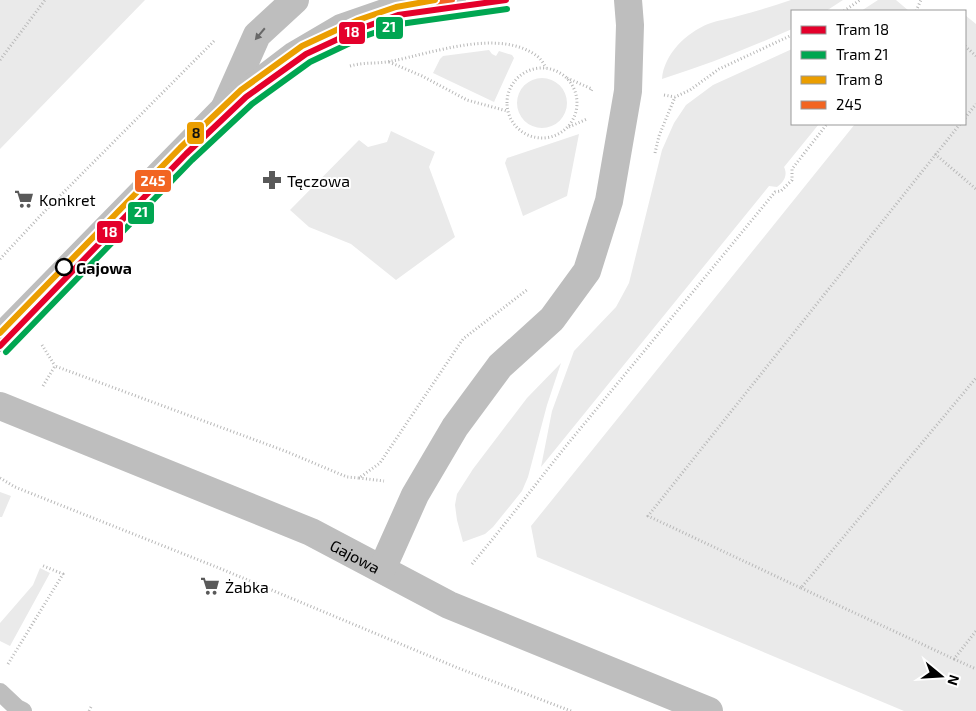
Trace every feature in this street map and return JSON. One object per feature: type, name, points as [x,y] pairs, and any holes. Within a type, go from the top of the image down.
[{"type":"street","points":[[224,109],[257,35],[295,0]]},
{"type":"street","points":[[0,338],[224,109],[295,55],[341,28],[390,11],[452,0]]},
{"type":"street","points":[[382,569],[415,496],[455,427],[500,366],[552,319],[587,270],[609,201],[628,90],[630,25],[628,0]]},
{"type":"street","name":"Gajowa","points":[[0,406],[311,532],[449,605],[710,711]]},
{"type":"lane","points":[[0,692],[17,710]]},
{"type":"path","points":[[0,60],[45,0]]},
{"type":"path","points":[[845,10],[860,0]]},
{"type":"path","points":[[664,96],[675,97],[690,90],[719,70],[791,35]]},
{"type":"path","points":[[0,259],[48,207],[216,39]]},
{"type":"path","points":[[344,67],[360,63],[389,62],[462,45],[498,44],[521,47],[538,57],[546,68]]},
{"type":"path","points":[[966,47],[976,56]]},
{"type":"path","points":[[389,62],[422,76],[467,100],[507,111]]},
{"type":"path","points":[[567,78],[574,87],[578,97],[575,118],[568,127],[560,134],[550,138],[528,136],[518,130],[507,111],[508,94],[516,80],[525,72],[535,68],[558,71],[567,78],[592,89],[591,97]]},
{"type":"path","points":[[966,117],[976,104]]},
{"type":"path","points":[[585,129],[588,112]]},
{"type":"path","points":[[568,127],[587,119]]},
{"type":"path","points":[[472,564],[769,199],[775,192],[781,191],[792,180],[792,169],[826,125]]},
{"type":"path","points":[[959,125],[648,516],[976,669]]},
{"type":"path","points":[[935,154],[976,188]]},
{"type":"path","points":[[359,478],[380,463],[463,340],[535,284]]},
{"type":"path","points":[[41,344],[55,366],[285,451],[346,477],[387,482]]},
{"type":"path","points":[[43,386],[55,366]]},
{"type":"path","points":[[801,588],[976,378]]},
{"type":"path","points":[[0,478],[24,490],[220,568],[458,668],[571,711]]},
{"type":"path","points":[[6,667],[17,652],[63,574],[41,565]]},
{"type":"path","points":[[954,659],[976,631]]},
{"type":"path","points":[[89,711],[92,705]]},
{"type":"shaded area","points":[[0,0],[145,0],[0,149]]},
{"type":"shaded area","points":[[791,0],[843,0],[828,10],[791,10],[791,29],[728,56],[662,79],[667,61],[672,53],[692,33],[712,23]]},
{"type":"shaded area","points":[[878,0],[896,0],[908,10],[863,10]]},
{"type":"shaded area","points":[[966,16],[976,24],[976,711],[904,711],[537,557],[531,526],[854,125],[966,125]]},
{"type":"shaded area","points":[[791,49],[791,125],[818,125],[784,167],[785,178],[782,183],[777,187],[769,186],[541,467],[552,411],[574,351],[616,307],[629,283],[662,150],[674,123],[686,105],[713,85]]},
{"type":"shaded area","points":[[489,50],[496,56],[499,51],[512,55],[514,58],[494,102],[433,73],[443,56]]},
{"type":"shaded area","points":[[547,78],[560,85],[566,93],[566,113],[560,121],[552,127],[537,128],[524,121],[518,113],[517,98],[524,85],[532,79]]},
{"type":"shaded area","points":[[391,131],[435,152],[429,167],[455,237],[396,280],[351,244],[309,227],[290,210],[359,140],[368,147],[387,142]]},
{"type":"shaded area","points":[[579,134],[567,196],[523,216],[505,163],[507,158]]},
{"type":"shaded area","points":[[561,363],[547,405],[528,477],[522,491],[485,534],[463,542],[455,505],[457,494],[473,469],[527,398]]},
{"type":"shaded area","points":[[0,492],[11,496],[2,517],[0,517]]},
{"type":"shaded area","points":[[40,568],[50,573],[10,646],[0,641],[0,623],[33,585]]},
{"type":"tram line","name":"8","points":[[0,333],[180,148],[241,90],[302,46],[358,20],[396,7],[435,0]]},
{"type":"tram line","name":"18","points":[[0,346],[186,154],[246,97],[306,54],[362,28],[398,15],[506,0]]},
{"type":"tram line","name":"21","points":[[6,352],[192,160],[252,104],[310,62],[365,36],[400,24],[507,9]]},
{"type":"transit line","name":"245","points":[[0,338],[224,109],[295,55],[341,28],[390,11],[452,0]]},
{"type":"place","name":"Tęczowa","points":[[272,180]]},
{"type":"place","name":"Konkret","points":[[24,199]]},
{"type":"place","name":"Gajowa","points":[[64,267]]},
{"type":"place","name":"Żabka","points":[[210,586]]}]
